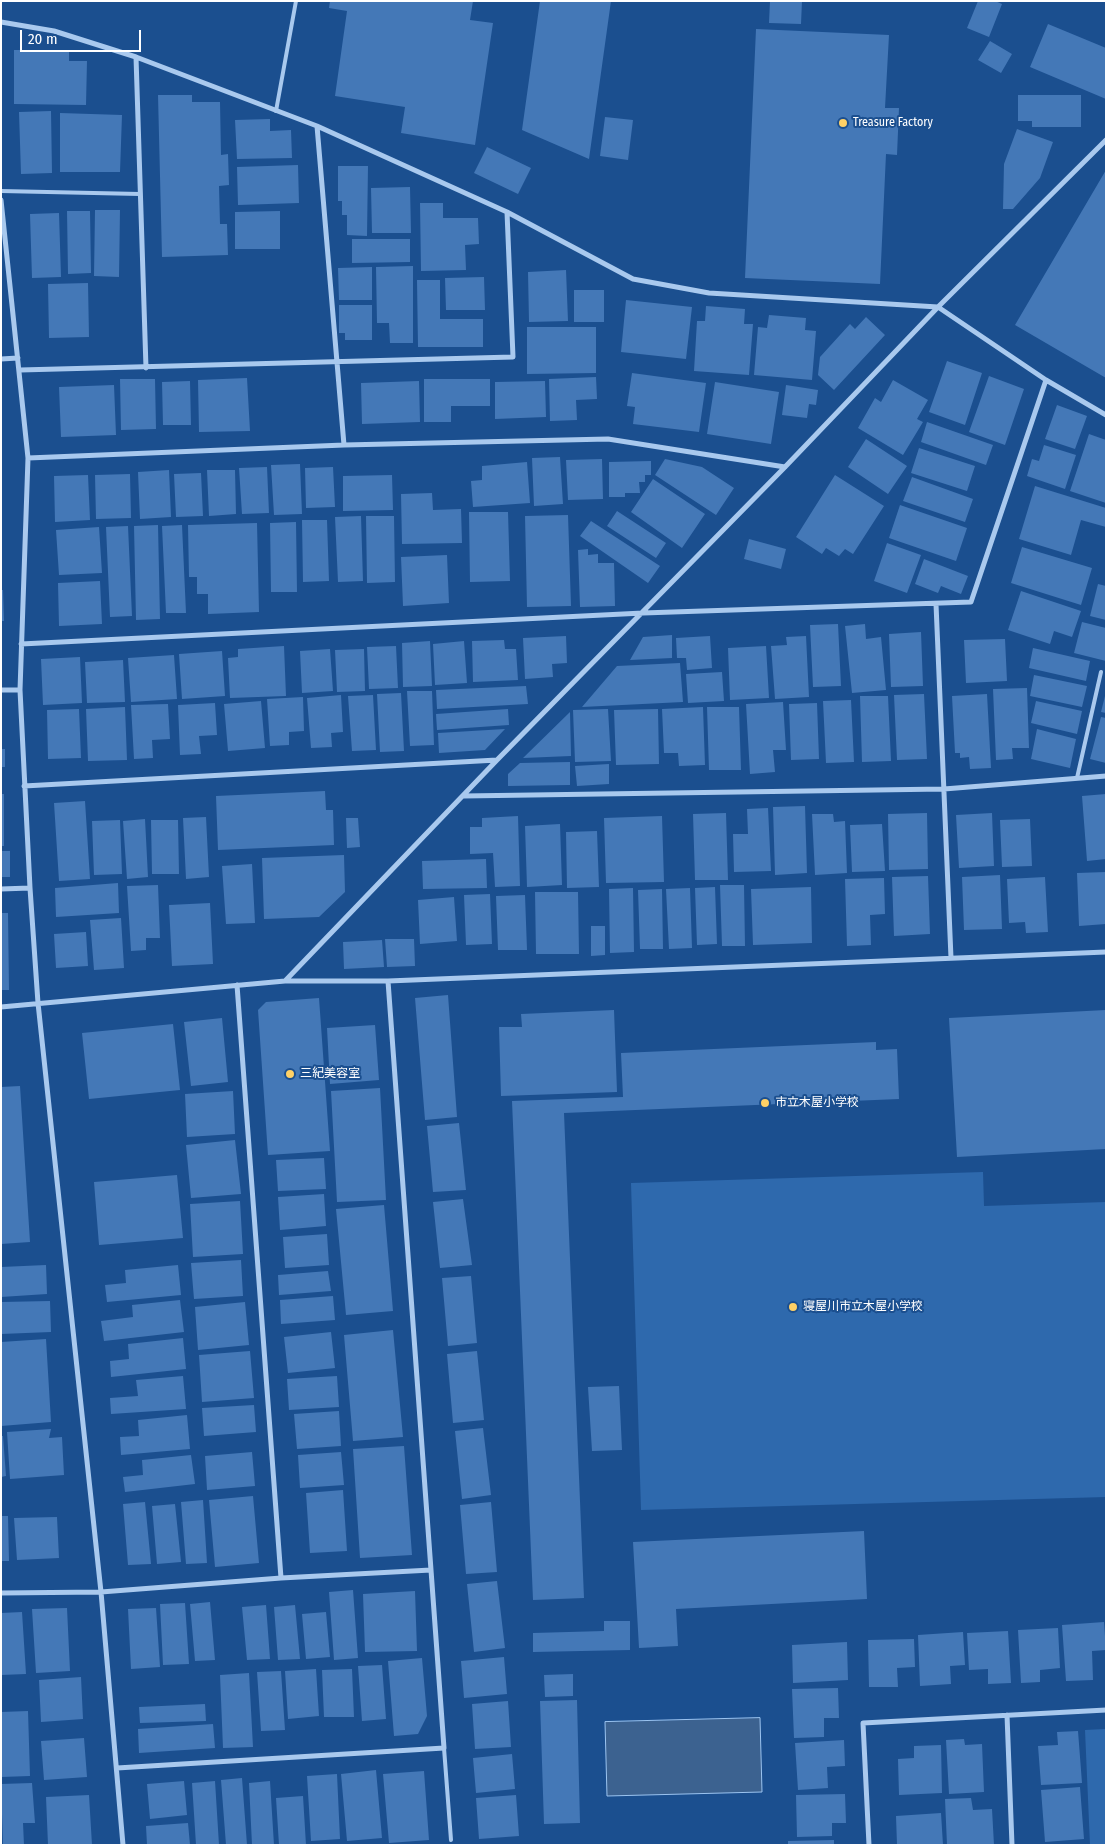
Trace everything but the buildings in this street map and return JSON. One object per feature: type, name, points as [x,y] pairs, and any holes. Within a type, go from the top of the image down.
[{"type":"street","points":[[1,22],[54,31],[136,57],[317,126],[508,212],[633,279],[709,293],[938,307],[1046,380],[1106,415]]},
{"type":"street","points":[[136,57],[146,368]]},
{"type":"street","points":[[317,126],[344,445]]},
{"type":"street","points":[[284,981],[497,760],[786,467],[938,307],[1106,140]]},
{"type":"street","points":[[1,200],[28,458],[20,690],[24,786],[38,1003],[101,1592],[123,1845]]},
{"type":"street","points":[[20,370],[513,357],[508,212]]},
{"type":"street","points":[[1,359],[18,358]]},
{"type":"street","points":[[21,644],[643,613],[971,602],[1046,380]]},
{"type":"street","points":[[28,458],[344,445],[608,439],[786,467]]},
{"type":"street","points":[[936,604],[951,958]]},
{"type":"street","points":[[1,690],[20,690]]},
{"type":"street","points":[[24,786],[497,760]]},
{"type":"street","points":[[463,796],[944,789],[1106,776]]},
{"type":"street","points":[[1,889],[30,888]]},
{"type":"street","points":[[1,1007],[284,981],[388,981],[1106,952]]},
{"type":"street","points":[[117,1768],[444,1748],[388,981]]},
{"type":"street","points":[[237,985],[281,1578]]},
{"type":"street","points":[[1,1593],[101,1592],[281,1578],[431,1570]]},
{"type":"street","points":[[869,1845],[864,1723],[1106,1710]]},
{"type":"street","points":[[1007,1715],[1012,1845]]},
{"type":"lane","points":[[276,111],[296,1]]},
{"type":"lane","points":[[1,191],[140,194]]},
{"type":"lane","points":[[1077,778],[1101,672]]},
{"type":"lane","points":[[444,1748],[451,1840]]},
{"type":"shaded area","points":[[983,1172],[984,1206],[1106,1202],[1106,1497],[641,1510],[631,1183]]},
{"type":"shaded area","points":[[760,1718],[762,1792],[607,1796],[605,1722]]},
{"type":"shaded area","points":[[1105,1729],[1106,1845],[1090,1845],[1085,1730]]},
{"type":"place","name":"Treasure Factory","points":[[843,123]]},
{"type":"place","name":"三紀美容室","points":[[290,1074]]},
{"type":"place","name":"市立木屋小学校","points":[[765,1103]]},
{"type":"place","name":"寝屋川市立木屋小学校","points":[[793,1307]]}]
